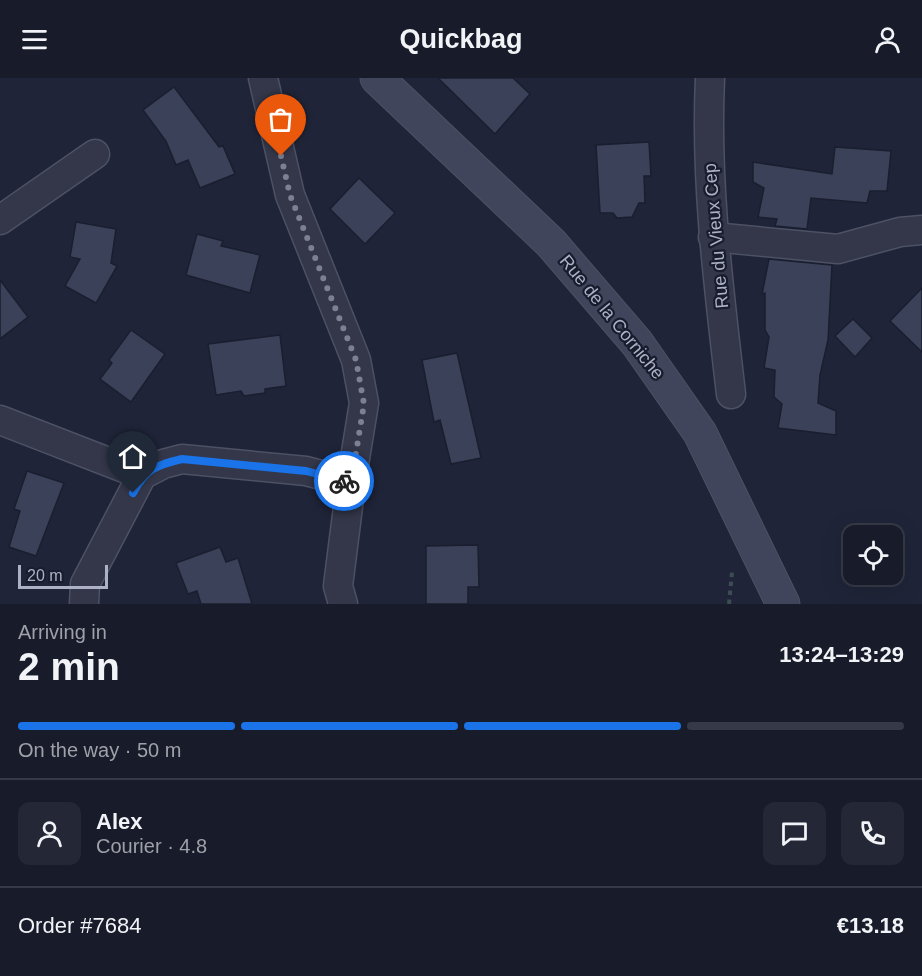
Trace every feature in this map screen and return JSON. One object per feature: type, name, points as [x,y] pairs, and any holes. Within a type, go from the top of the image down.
[{"type":"main road","name":"Rue de la Corniche","points":[[377,78],[551,243],[638,343],[700,433],[783,604]]},
{"type":"street","points":[[263,78],[290,195],[356,360],[364,404],[338,586],[343,604]]},
{"type":"street","name":"Rue du Vieux Cep","points":[[710,78],[708,127],[713,237],[731,394]]},
{"type":"street","points":[[0,220],[94,154]]},
{"type":"street","points":[[713,237],[838,249],[900,232],[922,230]]},
{"type":"street","points":[[0,420],[142,475]]},
{"type":"street","points":[[84,604],[85,584],[142,475],[163,464],[182,459],[306,471],[351,483]]},
{"type":"building","points":[[438,78],[513,78],[530,94],[495,134]]},
{"type":"building","points":[[174,87],[219,147],[223,146],[235,174],[200,188],[188,160],[176,165],[166,141],[143,110]]},
{"type":"building","points":[[649,142],[651,176],[644,176],[645,203],[639,203],[632,217],[617,218],[613,213],[600,213],[596,145]]},
{"type":"building","points":[[835,147],[891,151],[887,191],[870,191],[867,203],[811,198],[807,229],[775,226],[777,219],[758,217],[764,188],[753,182],[753,162],[832,174]]},
{"type":"building","points":[[359,178],[395,213],[365,244],[330,209]]},
{"type":"building","points":[[76,222],[116,229],[111,263],[117,266],[96,303],[65,286],[80,259],[70,257]]},
{"type":"building","points":[[197,234],[223,241],[221,246],[260,255],[250,293],[186,275]]},
{"type":"building","points":[[769,259],[832,265],[828,340],[820,375],[818,403],[836,411],[836,435],[778,428],[782,404],[774,397],[775,370],[764,368],[769,337],[765,330],[765,293],[762,294]]},
{"type":"building","points":[[0,280],[28,317],[0,339]]},
{"type":"building","points":[[922,288],[922,352],[890,321]]},
{"type":"building","points":[[853,319],[872,338],[855,357],[835,336]]},
{"type":"building","points":[[131,330],[165,354],[131,402],[100,379],[112,363],[109,360]]},
{"type":"building","points":[[280,335],[286,386],[265,389],[265,393],[244,396],[241,391],[216,395],[208,344]]},
{"type":"building","points":[[457,353],[481,458],[451,464],[440,420],[434,422],[422,360]]},
{"type":"building","points":[[27,471],[64,483],[36,556],[9,547],[20,511],[14,509]]},
{"type":"building","points":[[478,545],[479,587],[468,587],[468,604],[426,604],[426,546]]},
{"type":"building","points":[[220,547],[226,562],[238,558],[252,604],[201,604],[197,591],[188,594],[176,563]]},
{"type":"way so far","points":[[281,156],[290,195],[356,360],[364,404],[351,483],[344,481]]},
{"type":"route","points":[[133,493],[142,475],[163,464],[182,459],[306,471],[344,481]]}]
